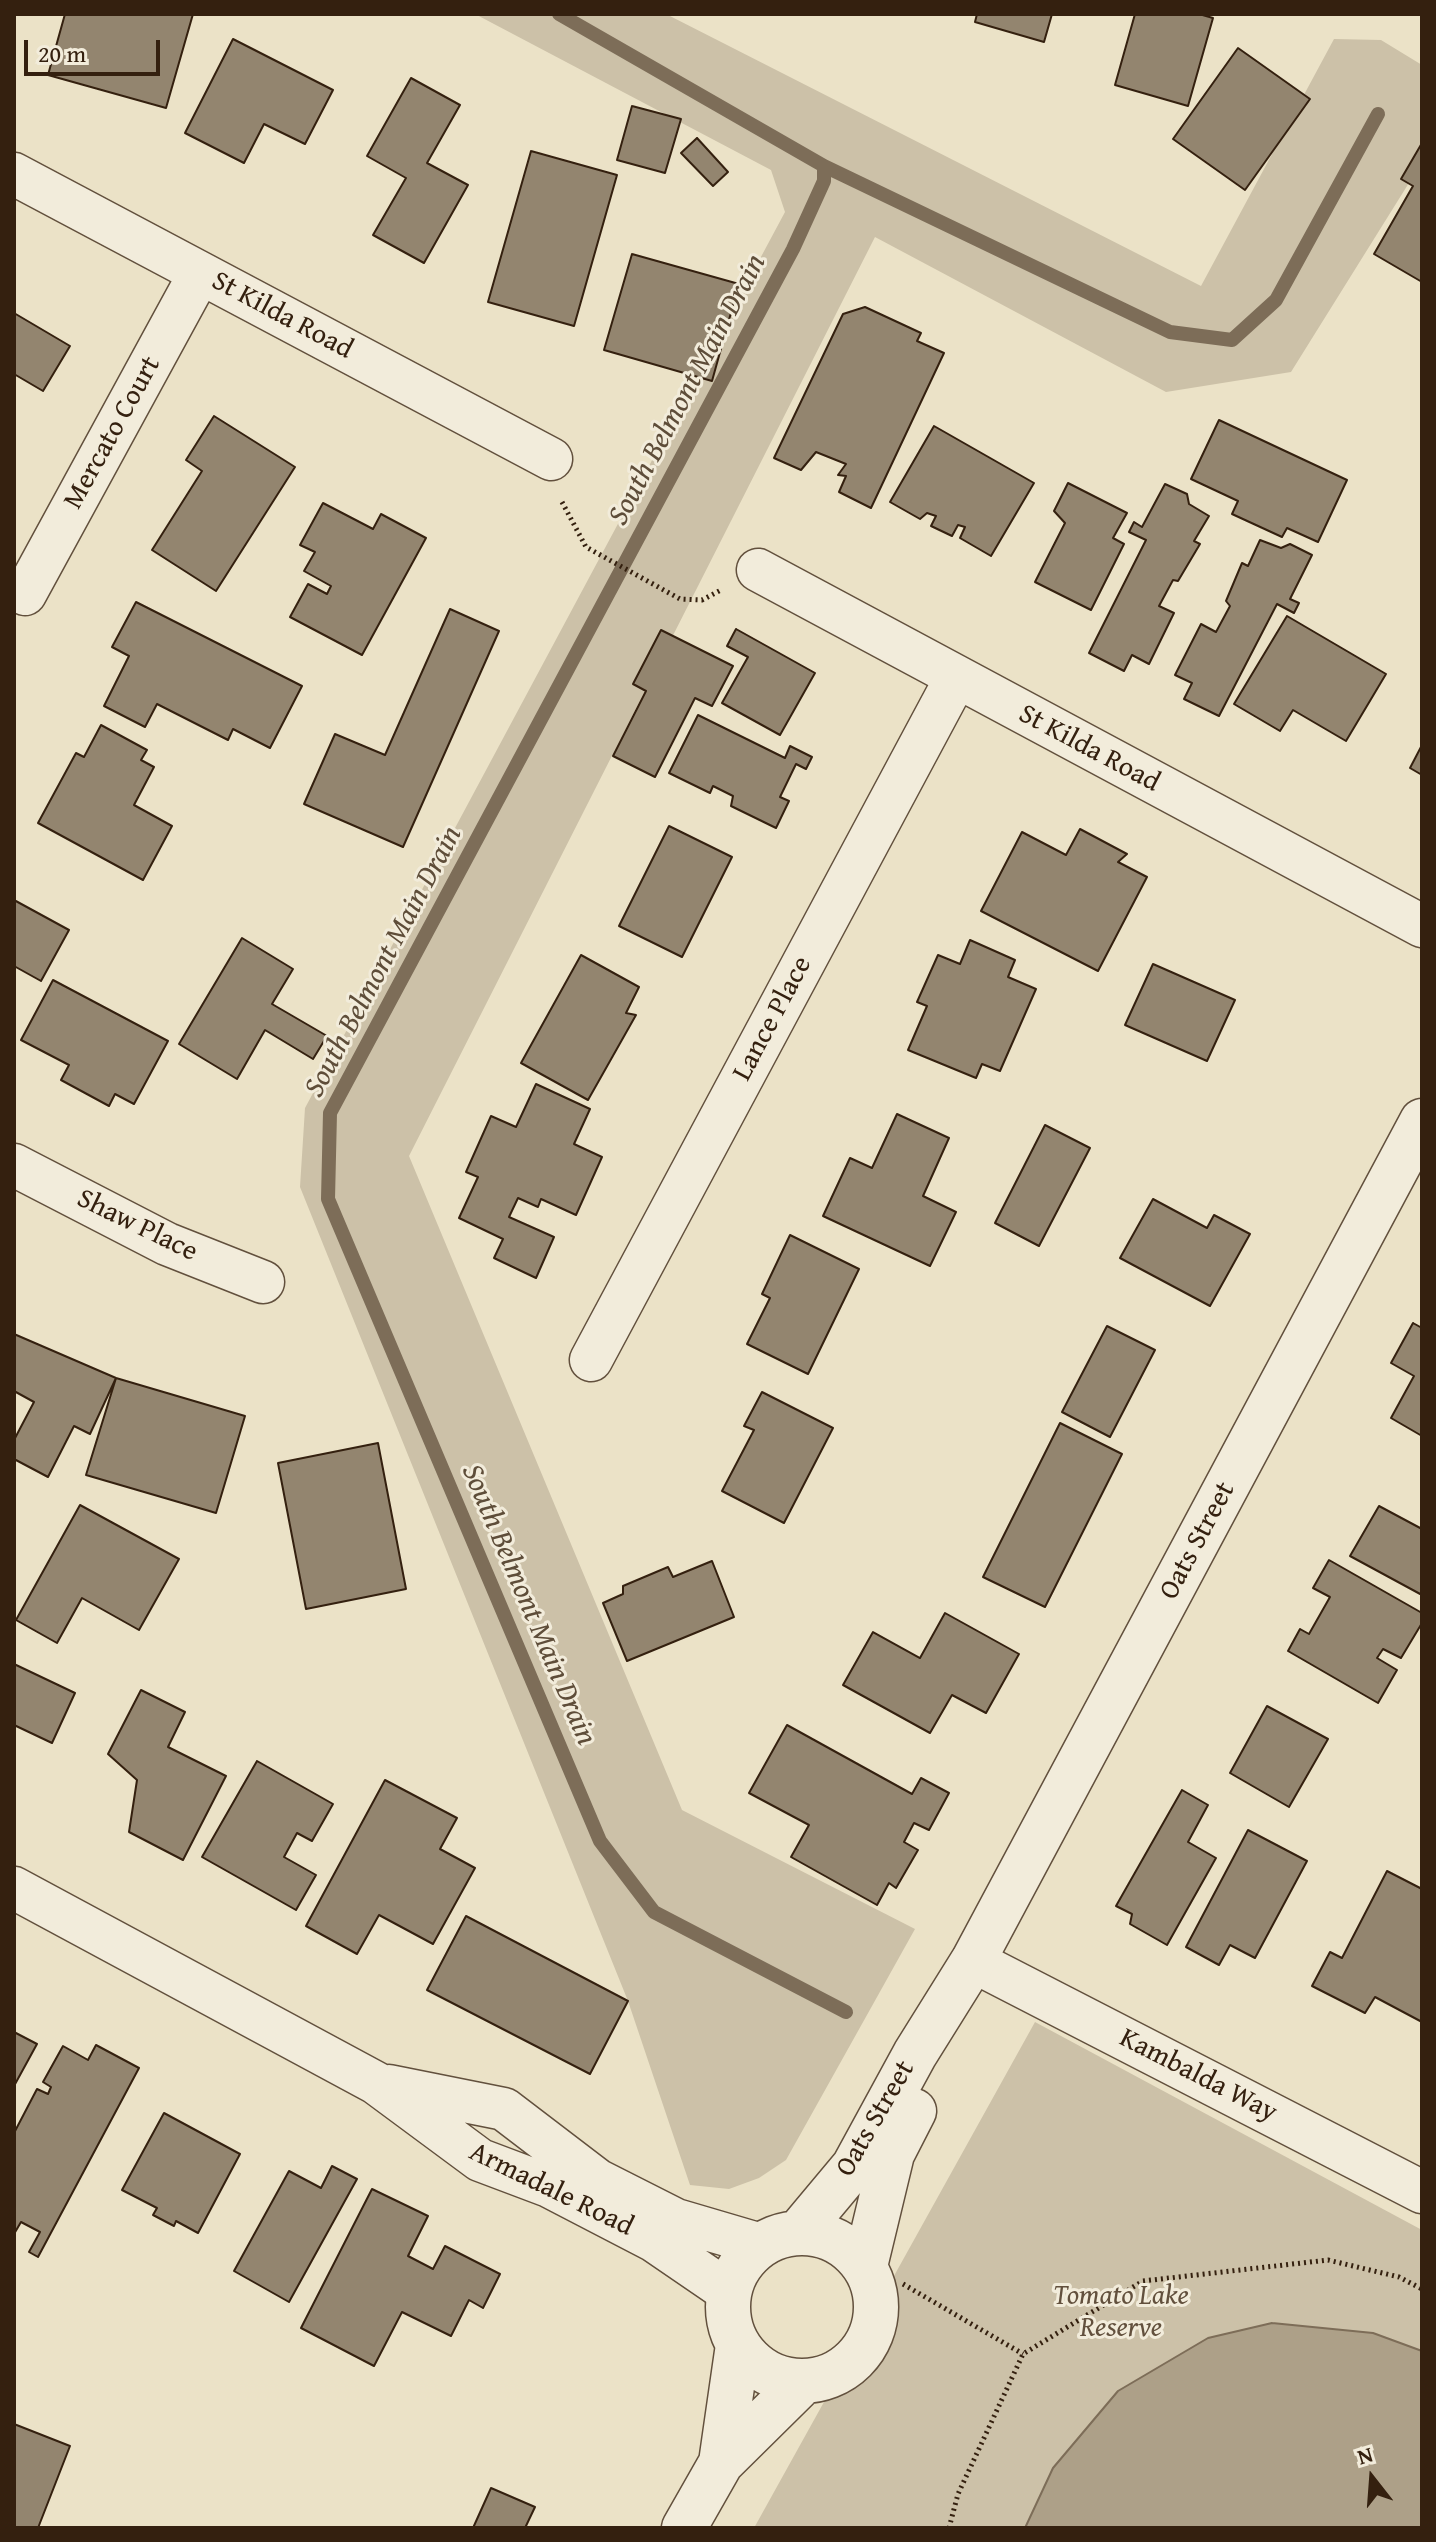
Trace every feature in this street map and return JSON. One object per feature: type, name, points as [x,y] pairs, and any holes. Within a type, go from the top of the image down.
[{"type":"street","name":"St Kilda Road","points":[[14,174],[551,459]]},
{"type":"street","name":"Mercato Court","points":[[25,594],[200,273]]},
{"type":"street","name":"St Kilda Road","points":[[758,570],[1422,926]]},
{"type":"street","name":"Lance Place","points":[[591,1360],[956,678]]},
{"type":"street","name":"Oats Street","points":[[780,2239],[854,2166],[915,2054],[973,1961],[1422,1121]]},
{"type":"street","name":"Shaw Place","points":[[14,1165],[167,1244],[263,1282]]},
{"type":"street","name":"Armadale Road","points":[[14,1888],[376,2083],[480,2160],[549,2186],[653,2240],[729,2292]]},
{"type":"street","name":"Oats Street","points":[[880,2273],[892,2154],[940,2058],[973,1961]]},
{"type":"street","name":"Kambalda Way","points":[[973,1961],[1422,2192]]},
{"type":"street","name":"Armadale Road","points":[[376,2083],[504,2109],[597,2180],[676,2220],[780,2239]]},
{"type":"street","points":[[817,2234],[836,2241],[880,2273],[873,2331],[846,2366],[826,2377],[804,2381],[766,2372],[738,2345],[731,2328],[729,2292],[747,2258],[780,2239],[817,2234]]},
{"type":"street","points":[[721,2463],[738,2345]]},
{"type":"street","points":[[684,2528],[721,2463],[804,2381]]},
{"type":"path","points":[[586,547],[680,599]]},
{"type":"path","points":[[949,2528],[958,2494],[1023,2354],[1143,2281],[1328,2260],[1399,2277],[1422,2289]]},
{"type":"path","points":[[880,2273],[1023,2354]]},
{"type":"green space","points":[[475,14],[666,14],[1201,286],[1334,39],[1381,40],[1422,65],[1422,162],[1291,372],[1166,392],[875,237],[409,1156],[682,1810],[915,1929],[786,2160],[759,2178],[729,2189],[690,2185],[628,2001],[300,1187],[305,1108],[785,212],[771,170]]},
{"type":"green space","name":"Tomato Lake Reserve","points":[[1035,2022],[1422,2230],[1422,2528],[754,2528]]},
{"type":"shaded area","points":[[1272,2323],[1373,2333],[1422,2351],[1422,2528],[1025,2528],[1053,2468],[1118,2391],[1208,2338]]},
{"type":"building","points":[[65,14],[193,14],[166,108],[48,75]]},
{"type":"building","points":[[977,14],[1052,14],[1044,42],[975,22]]},
{"type":"building","points":[[1135,14],[1199,14],[1213,18],[1188,106],[1115,85]]},
{"type":"building","points":[[233,39],[333,90],[305,144],[264,124],[244,163],[185,133]]},
{"type":"building","points":[[1238,48],[1310,99],[1245,190],[1173,139]]},
{"type":"building","points":[[411,78],[460,105],[427,163],[468,185],[424,263],[373,235],[406,178],[367,156]]},
{"type":"building","points":[[632,106],[681,119],[665,173],[617,160]]},
{"type":"building","points":[[697,138],[728,172],[713,186],[681,153]]},
{"type":"building","points":[[1422,143],[1422,282],[1374,254],[1413,186],[1401,179]]},
{"type":"building","points":[[531,151],[617,175],[574,326],[488,302]]},
{"type":"building","points":[[632,254],[739,284],[712,381],[604,350]]},
{"type":"building","points":[[865,307],[921,333],[917,341],[944,353],[871,508],[839,492],[846,476],[838,475],[846,464],[816,452],[801,470],[774,458],[843,314]]},
{"type":"building","points":[[14,313],[70,346],[43,391],[14,374]]},
{"type":"building","points":[[214,416],[295,467],[216,591],[152,550],[202,471],[186,460]]},
{"type":"building","points":[[1219,420],[1347,480],[1318,542],[1287,528],[1282,537],[1232,514],[1238,501],[1191,479]]},
{"type":"building","points":[[934,426],[1034,483],[991,556],[960,538],[965,527],[958,525],[952,536],[931,526],[936,516],[927,513],[920,519],[890,502]]},
{"type":"building","points":[[1068,483],[1127,513],[1113,538],[1124,544],[1091,610],[1035,582],[1065,523],[1054,511]]},
{"type":"building","points":[[1165,484],[1187,494],[1189,504],[1209,516],[1194,541],[1200,544],[1178,581],[1173,580],[1159,606],[1174,613],[1149,664],[1132,655],[1124,671],[1089,653],[1146,540],[1129,532],[1134,522],[1142,527]]},
{"type":"building","points":[[323,503],[373,529],[381,514],[426,538],[362,655],[290,617],[308,584],[327,594],[331,586],[304,571],[315,552],[300,545]]},
{"type":"building","points":[[1260,540],[1281,548],[1290,544],[1312,555],[1290,599],[1299,603],[1294,613],[1277,604],[1219,716],[1184,699],[1192,683],[1175,675],[1201,624],[1216,632],[1230,606],[1226,601],[1242,563],[1248,566]]},
{"type":"building","points":[[136,602],[302,686],[270,748],[233,729],[228,740],[157,704],[145,727],[104,706],[129,656],[112,647]]},
{"type":"building","points":[[450,609],[499,631],[403,847],[304,804],[335,734],[385,755]]},
{"type":"building","points":[[1287,616],[1386,674],[1346,741],[1293,710],[1280,731],[1234,704]]},
{"type":"building","points":[[736,629],[815,673],[780,735],[722,703],[748,657],[727,646]]},
{"type":"building","points":[[661,630],[733,666],[712,706],[695,698],[655,777],[613,756],[646,691],[633,684]]},
{"type":"building","points":[[698,715],[785,758],[790,746],[812,757],[806,769],[796,764],[780,797],[789,801],[776,828],[731,806],[733,796],[713,786],[710,793],[669,773]]},
{"type":"building","points":[[101,725],[147,750],[141,760],[154,767],[134,805],[172,826],[143,880],[38,823],[76,753],[84,757]]},
{"type":"building","points":[[1422,745],[1422,775],[1410,768]]},
{"type":"building","points":[[669,826],[732,857],[682,957],[619,926]]},
{"type":"building","points":[[1080,829],[1127,854],[1118,862],[1147,877],[1098,971],[981,911],[1022,832],[1066,855]]},
{"type":"building","points":[[14,900],[69,930],[41,981],[14,966]]},
{"type":"building","points":[[242,938],[293,969],[272,1004],[327,1036],[313,1059],[265,1030],[237,1079],[179,1044]]},
{"type":"building","points":[[970,940],[1015,960],[1008,977],[1036,989],[1000,1071],[982,1064],[976,1078],[908,1050],[927,1006],[917,1002],[938,955],[960,964]]},
{"type":"building","points":[[581,955],[639,987],[626,1013],[636,1015],[588,1100],[521,1063]]},
{"type":"building","points":[[1153,964],[1235,1000],[1207,1061],[1125,1025]]},
{"type":"building","points":[[53,980],[168,1041],[134,1104],[115,1094],[109,1106],[61,1080],[69,1065],[21,1040]]},
{"type":"building","points":[[536,1084],[590,1109],[574,1144],[602,1157],[576,1215],[541,1199],[538,1207],[518,1198],[509,1217],[554,1237],[536,1278],[494,1258],[503,1239],[459,1218],[478,1177],[466,1172],[491,1116],[516,1127]]},
{"type":"building","points":[[897,1114],[949,1138],[923,1196],[956,1212],[930,1266],[823,1216],[850,1158],[872,1168]]},
{"type":"building","points":[[1045,1125],[1090,1148],[1039,1246],[995,1223]]},
{"type":"building","points":[[1153,1199],[1207,1228],[1214,1215],[1250,1234],[1210,1306],[1120,1258]]},
{"type":"building","points":[[790,1235],[859,1269],[808,1374],[747,1344],[770,1298],[762,1294]]},
{"type":"building","points":[[1413,1323],[1422,1328],[1422,1436],[1391,1418],[1414,1376],[1391,1363]]},
{"type":"building","points":[[1107,1326],[1155,1350],[1110,1437],[1062,1412]]},
{"type":"building","points":[[14,1334],[116,1378],[90,1434],[74,1426],[48,1477],[14,1459],[14,1440],[34,1402],[14,1391]]},
{"type":"building","points":[[116,1378],[245,1416],[216,1513],[86,1475]]},
{"type":"building","points":[[762,1392],[833,1428],[784,1523],[722,1491],[754,1430],[744,1426]]},
{"type":"building","points":[[1060,1423],[1122,1454],[1045,1607],[983,1577]]},
{"type":"building","points":[[378,1443],[406,1589],[306,1609],[278,1463]]},
{"type":"building","points":[[80,1505],[179,1559],[139,1630],[82,1598],[57,1643],[16,1620]]},
{"type":"building","points":[[1379,1506],[1422,1529],[1422,1595],[1350,1556]]},
{"type":"building","points":[[1329,1560],[1422,1613],[1422,1623],[1401,1658],[1383,1649],[1377,1658],[1397,1670],[1378,1703],[1288,1651],[1300,1629],[1309,1634],[1330,1597],[1313,1588]]},
{"type":"building","points":[[712,1561],[734,1617],[627,1661],[603,1603],[623,1594],[623,1586],[668,1567],[673,1577]]},
{"type":"building","points":[[945,1613],[1019,1654],[986,1713],[952,1695],[930,1733],[843,1685],[873,1632],[920,1658]]},
{"type":"building","points":[[14,1664],[75,1693],[52,1743],[14,1725]]},
{"type":"building","points":[[141,1690],[185,1712],[168,1747],[226,1776],[183,1860],[129,1832],[137,1780],[108,1754]]},
{"type":"building","points":[[1267,1706],[1328,1739],[1289,1807],[1230,1773]]},
{"type":"building","points":[[787,1725],[912,1794],[921,1778],[949,1793],[929,1830],[914,1823],[904,1842],[918,1850],[896,1888],[889,1883],[877,1905],[791,1857],[809,1825],[749,1793]]},
{"type":"building","points":[[257,1761],[333,1804],[312,1841],[297,1833],[284,1857],[316,1875],[296,1910],[202,1857]]},
{"type":"building","points":[[385,1780],[457,1818],[440,1849],[475,1868],[433,1944],[379,1915],[357,1954],[306,1926]]},
{"type":"building","points":[[1182,1790],[1208,1805],[1188,1842],[1216,1858],[1167,1945],[1130,1924],[1132,1914],[1116,1906]]},
{"type":"building","points":[[1248,1830],[1307,1861],[1255,1958],[1230,1945],[1219,1965],[1186,1947]]},
{"type":"building","points":[[1387,1871],[1422,1889],[1422,2022],[1375,1997],[1365,2013],[1312,1986],[1330,1952],[1342,1958]]},
{"type":"building","points":[[466,1916],[628,2001],[590,2074],[427,1990]]},
{"type":"building","points":[[14,2032],[37,2044],[14,2086]]},
{"type":"building","points":[[96,2045],[139,2068],[38,2257],[29,2252],[40,2232],[21,2222],[14,2234],[14,2133],[37,2089],[48,2094],[51,2087],[43,2082],[63,2046],[88,2060]]},
{"type":"building","points":[[164,2113],[240,2154],[198,2233],[176,2221],[174,2226],[153,2215],[157,2208],[122,2190]]},
{"type":"building","points":[[332,2166],[357,2179],[289,2302],[234,2271],[289,2171],[321,2188]]},
{"type":"building","points":[[372,2189],[428,2216],[408,2256],[433,2269],[445,2246],[500,2274],[483,2308],[469,2300],[451,2336],[402,2312],[374,2366],[301,2328]]},
{"type":"building","points":[[14,2424],[70,2446],[38,2528],[14,2528]]},
{"type":"building","points":[[491,2488],[535,2507],[525,2528],[473,2528]]},
{"type":"waterway","name":"South Belmont Main Drain","points":[[559,14],[824,166],[1170,332],[1232,340],[1276,300],[1378,114]]},
{"type":"waterway","name":"South Belmont Main Drain","points":[[824,166],[824,181],[793,249],[330,1113],[328,1199],[600,1841],[654,1912],[846,2012]]}]
